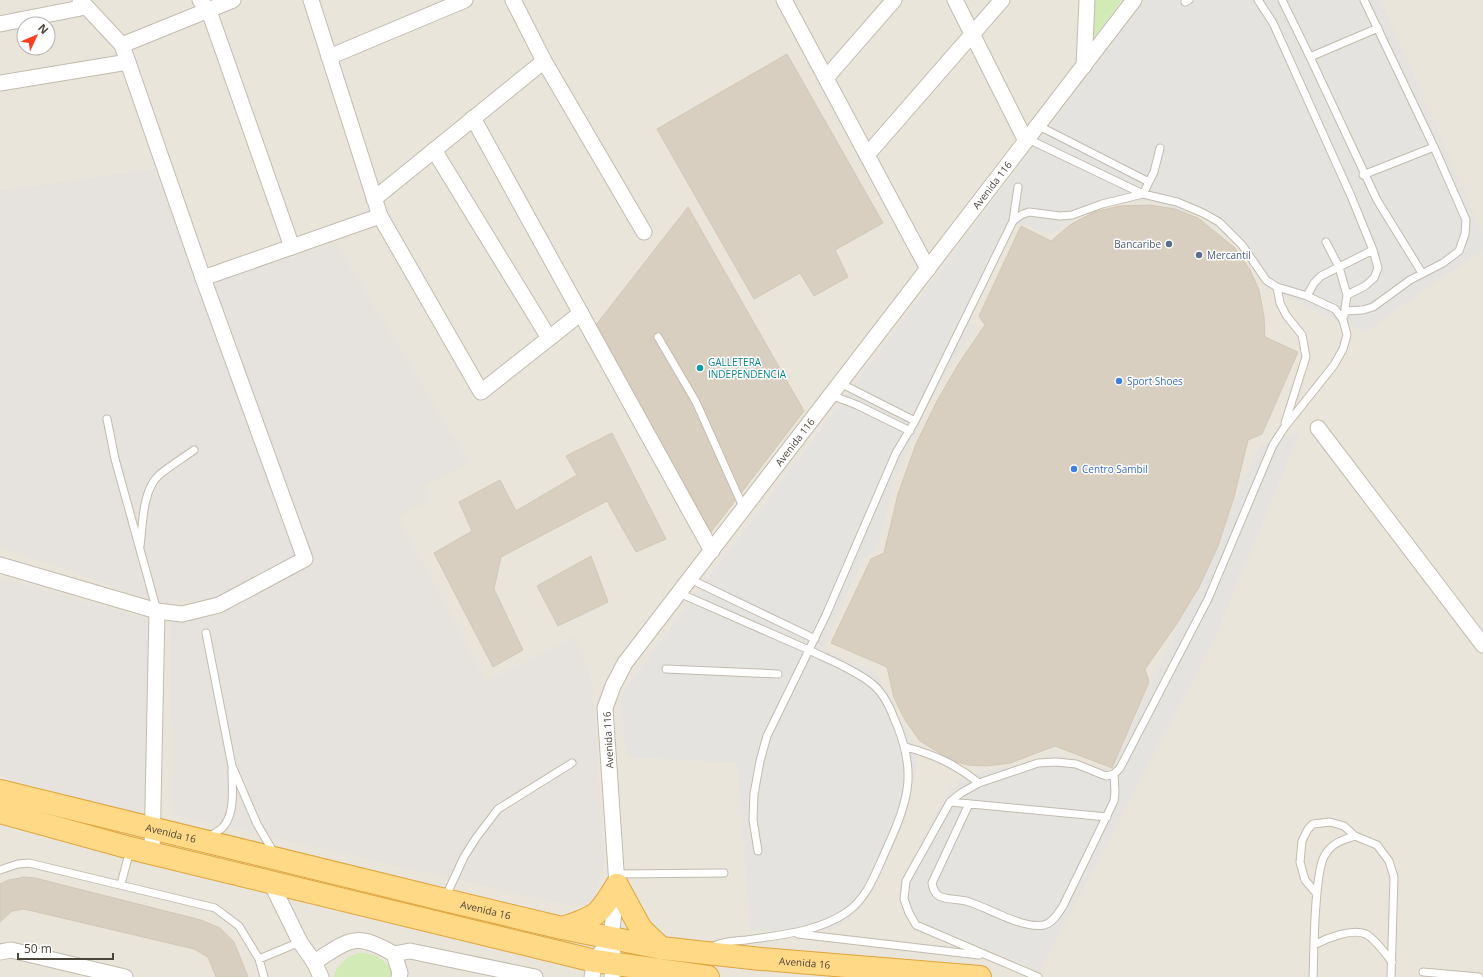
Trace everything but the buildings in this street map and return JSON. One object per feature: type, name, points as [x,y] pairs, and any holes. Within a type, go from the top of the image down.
[{"type":"highway","name":"Avenida 16","points":[[0,807],[154,828],[200,841],[562,928],[661,948],[699,953],[980,977]]},
{"type":"highway","name":"Avenida 16","points":[[0,807],[152,854],[272,883],[603,970],[708,977]]},
{"type":"highway","points":[[562,928],[595,915],[602,909],[616,879]]},
{"type":"highway","points":[[616,879],[641,929],[661,948]]},
{"type":"street","points":[[122,45],[204,5],[233,0]]},
{"type":"street","points":[[311,0],[380,216],[481,392],[581,313]]},
{"type":"street","points":[[329,57],[465,0]]},
{"type":"street","points":[[784,0],[928,269]]},
{"type":"street","points":[[826,78],[894,0]]},
{"type":"street","points":[[955,0],[1027,140]]},
{"type":"street","points":[[867,155],[1002,0]]},
{"type":"street","points":[[1084,66],[1086,0]]},
{"type":"street","name":"Avenida 116","points":[[611,938],[616,879],[606,708],[613,686],[626,663],[679,593],[1039,126],[1134,0]]},
{"type":"street","points":[[516,2],[544,61],[644,232]]},
{"type":"street","points":[[0,24],[83,3],[122,45],[203,278],[305,559],[219,605],[182,614],[157,611],[0,565]]},
{"type":"street","points":[[204,5],[292,247]]},
{"type":"street","points":[[374,199],[544,61]]},
{"type":"street","points":[[0,83],[128,62]]},
{"type":"street","points":[[473,118],[712,551]]},
{"type":"street","points":[[434,150],[548,338]]},
{"type":"street","points":[[203,278],[380,216]]},
{"type":"street","points":[[1318,428],[1483,645]]},
{"type":"street","points":[[152,854],[154,828],[157,611]]},
{"type":"street","points":[[272,883],[300,942],[314,962],[321,977]]},
{"type":"street","points":[[603,970],[611,938]]},
{"type":"street","points":[[314,962],[350,940],[372,942],[394,954],[410,952],[535,977]]},
{"type":"street","points":[[0,952],[11,950],[125,977]]},
{"type":"street","points":[[394,954],[400,973],[399,977]]},
{"type":"lane","points":[[1258,0],[1274,24],[1351,196],[1373,250],[1378,268],[1374,278],[1365,286],[1347,295]]},
{"type":"lane","points":[[1282,0],[1310,57],[1363,175],[1376,200],[1422,273]]},
{"type":"lane","points":[[1345,312],[1373,307],[1422,273],[1444,263],[1459,251],[1465,234],[1466,220],[1434,146],[1364,0]]},
{"type":"lane","points":[[1310,57],[1378,28]]},
{"type":"lane","points":[[1039,126],[1149,182]]},
{"type":"lane","points":[[1027,140],[1143,194],[1177,202],[1203,213],[1219,222],[1242,245],[1266,280],[1277,286],[1306,296],[1335,309],[1343,320],[1347,334],[1343,349],[1334,365],[1284,428],[1273,446],[1208,599],[1120,768],[1114,774],[1106,776],[1076,764],[1056,762],[1038,763],[979,783],[950,802],[906,882],[904,900],[916,925],[1038,977]]},
{"type":"lane","points":[[1363,175],[1434,146]]},
{"type":"lane","points":[[1013,221],[1021,215],[1029,212],[1060,216],[1072,215],[1102,204],[1143,194],[1154,172],[1160,148]]},
{"type":"lane","points":[[758,851],[753,820],[754,794],[767,736],[815,639],[896,453],[910,431],[1013,221],[1018,187]]},
{"type":"lane","points":[[1326,242],[1339,267],[1347,295],[1343,320]]},
{"type":"lane","points":[[1306,296],[1314,283],[1321,276],[1373,250]]},
{"type":"lane","points":[[1277,286],[1280,303],[1286,315],[1302,335],[1306,345],[1306,357],[1284,428]]},
{"type":"lane","points":[[658,337],[696,402],[744,509]]},
{"type":"lane","points":[[836,389],[915,421]]},
{"type":"lane","points":[[836,389],[857,405],[910,431]]},
{"type":"lane","points":[[107,419],[115,459],[157,611]]},
{"type":"lane","points":[[140,550],[146,501],[151,487],[158,476],[194,450]]},
{"type":"lane","points":[[690,579],[815,639]]},
{"type":"lane","points":[[679,593],[809,650],[871,683],[883,697],[891,710],[906,746],[910,769],[909,782],[896,825],[873,877],[862,896],[849,911],[831,922],[793,933],[717,944],[699,953]]},
{"type":"lane","points":[[206,633],[232,766],[257,824],[278,860]]},
{"type":"lane","points":[[666,669],[778,674]]},
{"type":"lane","points":[[906,746],[930,753],[959,767],[979,783]]},
{"type":"lane","points":[[444,900],[464,857],[498,809],[572,763]]},
{"type":"lane","points":[[200,841],[221,829],[228,819],[231,806],[232,766]]},
{"type":"lane","points":[[970,804],[932,883],[933,890],[937,895],[944,898],[965,901],[1032,925],[1046,925],[1054,919],[1063,906],[1107,817],[1115,792],[1114,774]]},
{"type":"lane","points":[[950,802],[1107,817]]},
{"type":"lane","points":[[1317,894],[1305,880],[1300,862],[1302,841],[1308,829],[1313,824],[1330,822],[1344,826],[1355,836],[1377,845],[1389,861],[1394,877],[1391,977]]},
{"type":"lane","points":[[1313,977],[1318,877],[1324,856],[1334,843],[1355,836]]},
{"type":"lane","points":[[121,884],[130,848]]},
{"type":"lane","points":[[0,870],[29,862],[215,908],[239,926],[259,959],[264,977]]},
{"type":"lane","points":[[616,879],[724,873]]},
{"type":"lane","points":[[793,933],[989,956]]},
{"type":"lane","points":[[1314,945],[1328,937],[1344,933],[1365,934],[1382,949],[1392,962]]},
{"type":"lane","points":[[259,959],[300,942]]},
{"type":"lane","points":[[1423,972],[1479,977]]},
{"type":"shaded area","points":[[0,0],[1483,0],[1483,977],[0,977]]},
{"type":"shaded area","points":[[1150,0],[1381,0],[1483,234],[1483,250],[1365,332],[1268,290],[1235,243],[1201,216],[1146,201],[1091,209],[1051,234],[1017,223],[969,322],[976,327],[932,396],[895,479],[877,549],[862,560],[823,649],[877,673],[890,702],[913,741],[918,766],[905,818],[872,893],[850,919],[829,930],[750,931],[737,763],[626,757],[621,694],[1144,2]]},
{"type":"shaded area","points":[[155,169],[296,554],[217,599],[163,604],[0,547],[0,191]]},
{"type":"shaded area","points":[[336,243],[469,463],[423,487],[429,500],[398,517],[486,681],[574,637],[593,684],[604,864],[594,900],[572,906],[173,814],[169,618],[221,615],[315,562],[213,281]]},
{"type":"shaded area","points":[[1301,430],[1214,641],[1040,971],[904,915],[901,887],[942,799],[959,779],[988,770],[1015,766],[1051,755],[1062,756],[1111,771],[1260,446]]},
{"type":"shaded area","points":[[0,578],[148,619],[152,818],[0,776]]},
{"type":"green space","points":[[1092,0],[1122,0],[1089,45]]},
{"type":"green space","points":[[359,953],[371,954],[381,959],[389,966],[394,977],[334,977],[337,968],[343,962]]},
{"type":"place","name":"Bancaribe","points":[[1169,244]]},
{"type":"place","name":"Mercantil","points":[[1199,255]]},
{"type":"place","name":"GALLETERA INDEPENDENCIA","points":[[700,368]]},
{"type":"place","name":"Sport Shoes","points":[[1119,381]]},
{"type":"place","name":"Centro Sambil","points":[[1074,469]]}]
